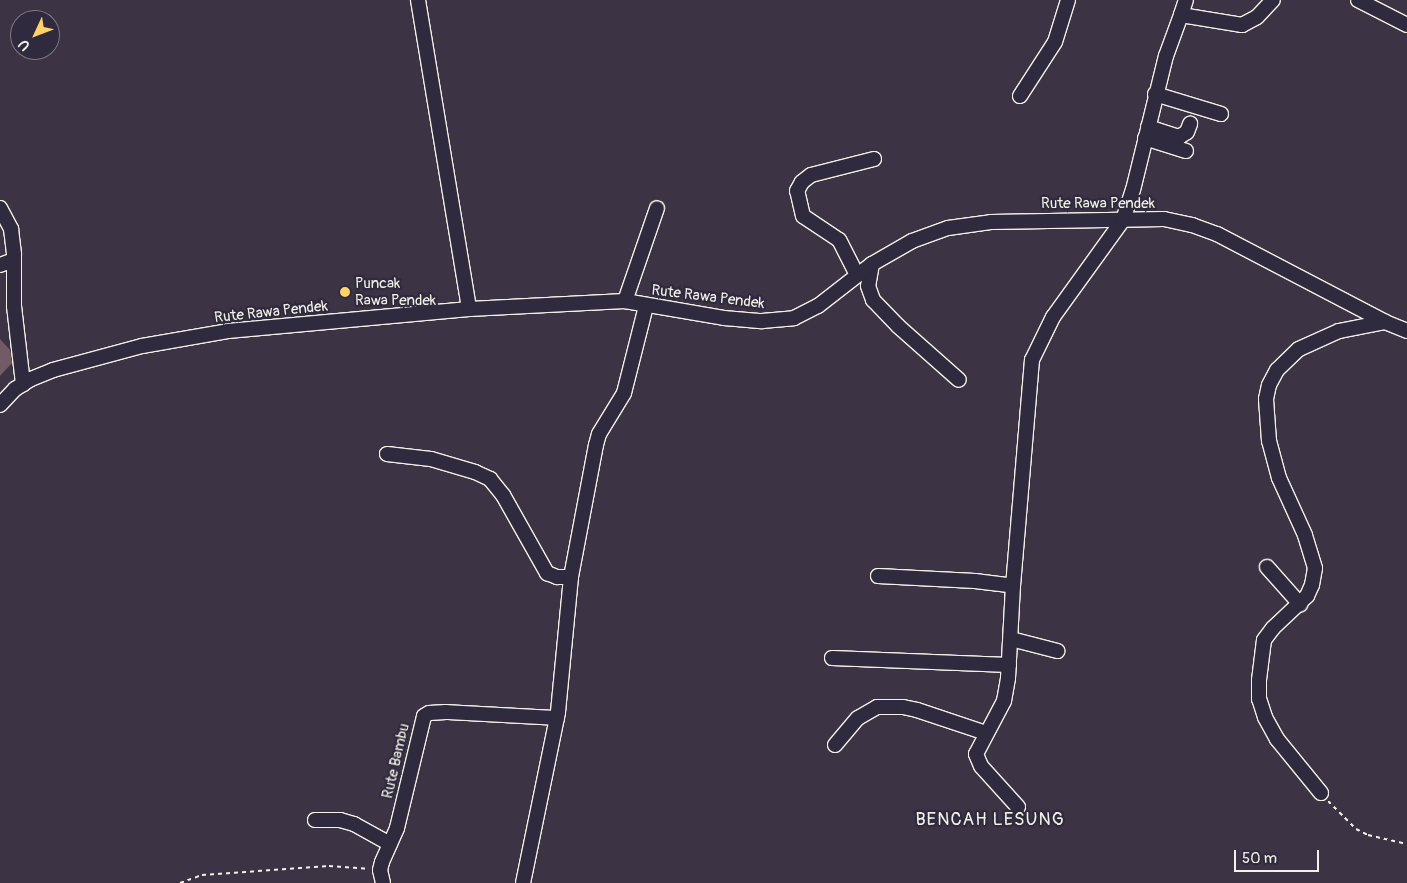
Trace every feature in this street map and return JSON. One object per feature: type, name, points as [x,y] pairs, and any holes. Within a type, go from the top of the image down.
[{"type":"street","points":[[418,0],[469,309]]},
{"type":"street","points":[[1020,96],[1055,42],[1068,0]]},
{"type":"street","points":[[1018,807],[978,762],[976,751],[1004,701],[1009,665],[1013,586],[1032,360],[1053,317],[1122,220],[1133,190],[1155,94],[1186,0]]},
{"type":"street","points":[[1181,15],[1242,25],[1257,18],[1273,0]]},
{"type":"street","points":[[1358,0],[1407,24]]},
{"type":"street","points":[[1155,94],[1221,114]]},
{"type":"street","points":[[1147,133],[1179,137],[1187,132],[1190,124]]},
{"type":"street","points":[[1147,133],[1186,151]]},
{"type":"street","points":[[857,275],[839,240],[803,216],[797,191],[802,182],[811,175],[874,158]]},
{"type":"street","points":[[0,208],[11,229],[14,260],[14,306],[23,384]]},
{"type":"street","points":[[625,301],[657,208]]},
{"type":"street","name":"Rute Rawa Pendek","points":[[0,405],[23,384],[53,370],[142,346],[228,331],[469,309],[625,301],[724,318],[762,321],[782,320],[804,314],[818,306],[872,264],[912,241],[955,226],[991,222],[1164,220],[1205,229],[1385,322],[1407,331]]},
{"type":"street","points":[[0,266],[14,260]]},
{"type":"street","points":[[872,264],[868,286],[874,300],[898,326],[959,380]]},
{"type":"street","points":[[523,883],[557,715],[571,577],[596,445],[599,434],[624,393],[646,306]]},
{"type":"street","points":[[1321,793],[1277,739],[1265,717],[1260,699],[1260,663],[1264,640],[1273,628],[1300,604],[1312,585],[1315,568],[1305,535],[1279,478],[1269,441],[1266,399],[1269,386],[1277,370],[1308,344],[1339,331],[1385,322]]},
{"type":"street","points":[[387,454],[431,459],[475,472],[490,479],[504,495],[547,573],[557,577],[571,577]]},
{"type":"street","points":[[1267,567],[1300,604]]},
{"type":"street","points":[[878,576],[975,581],[1013,586]]},
{"type":"street","points":[[1011,639],[1057,651]]},
{"type":"street","points":[[832,658],[1009,665]]},
{"type":"street","points":[[835,745],[858,718],[877,707],[903,707],[917,710],[986,733]]},
{"type":"street","name":"Rute Bambu","points":[[382,876],[390,844],[397,828],[422,718],[426,714],[557,715]]},
{"type":"street","points":[[315,820],[340,820],[354,824],[390,844]]},
{"type":"path","points":[[1321,793],[1356,829],[1368,835],[1407,844]]},
{"type":"path","points":[[180,883],[202,875],[329,866],[382,876]]},
{"type":"building","points":[[0,339],[10,350],[12,363],[0,376]]},
{"type":"place","name":"Puncak Rawa Pendek","points":[[345,292]]},
{"type":"district","name":"BENCAH LESUNG","points":[[990,820]]}]
